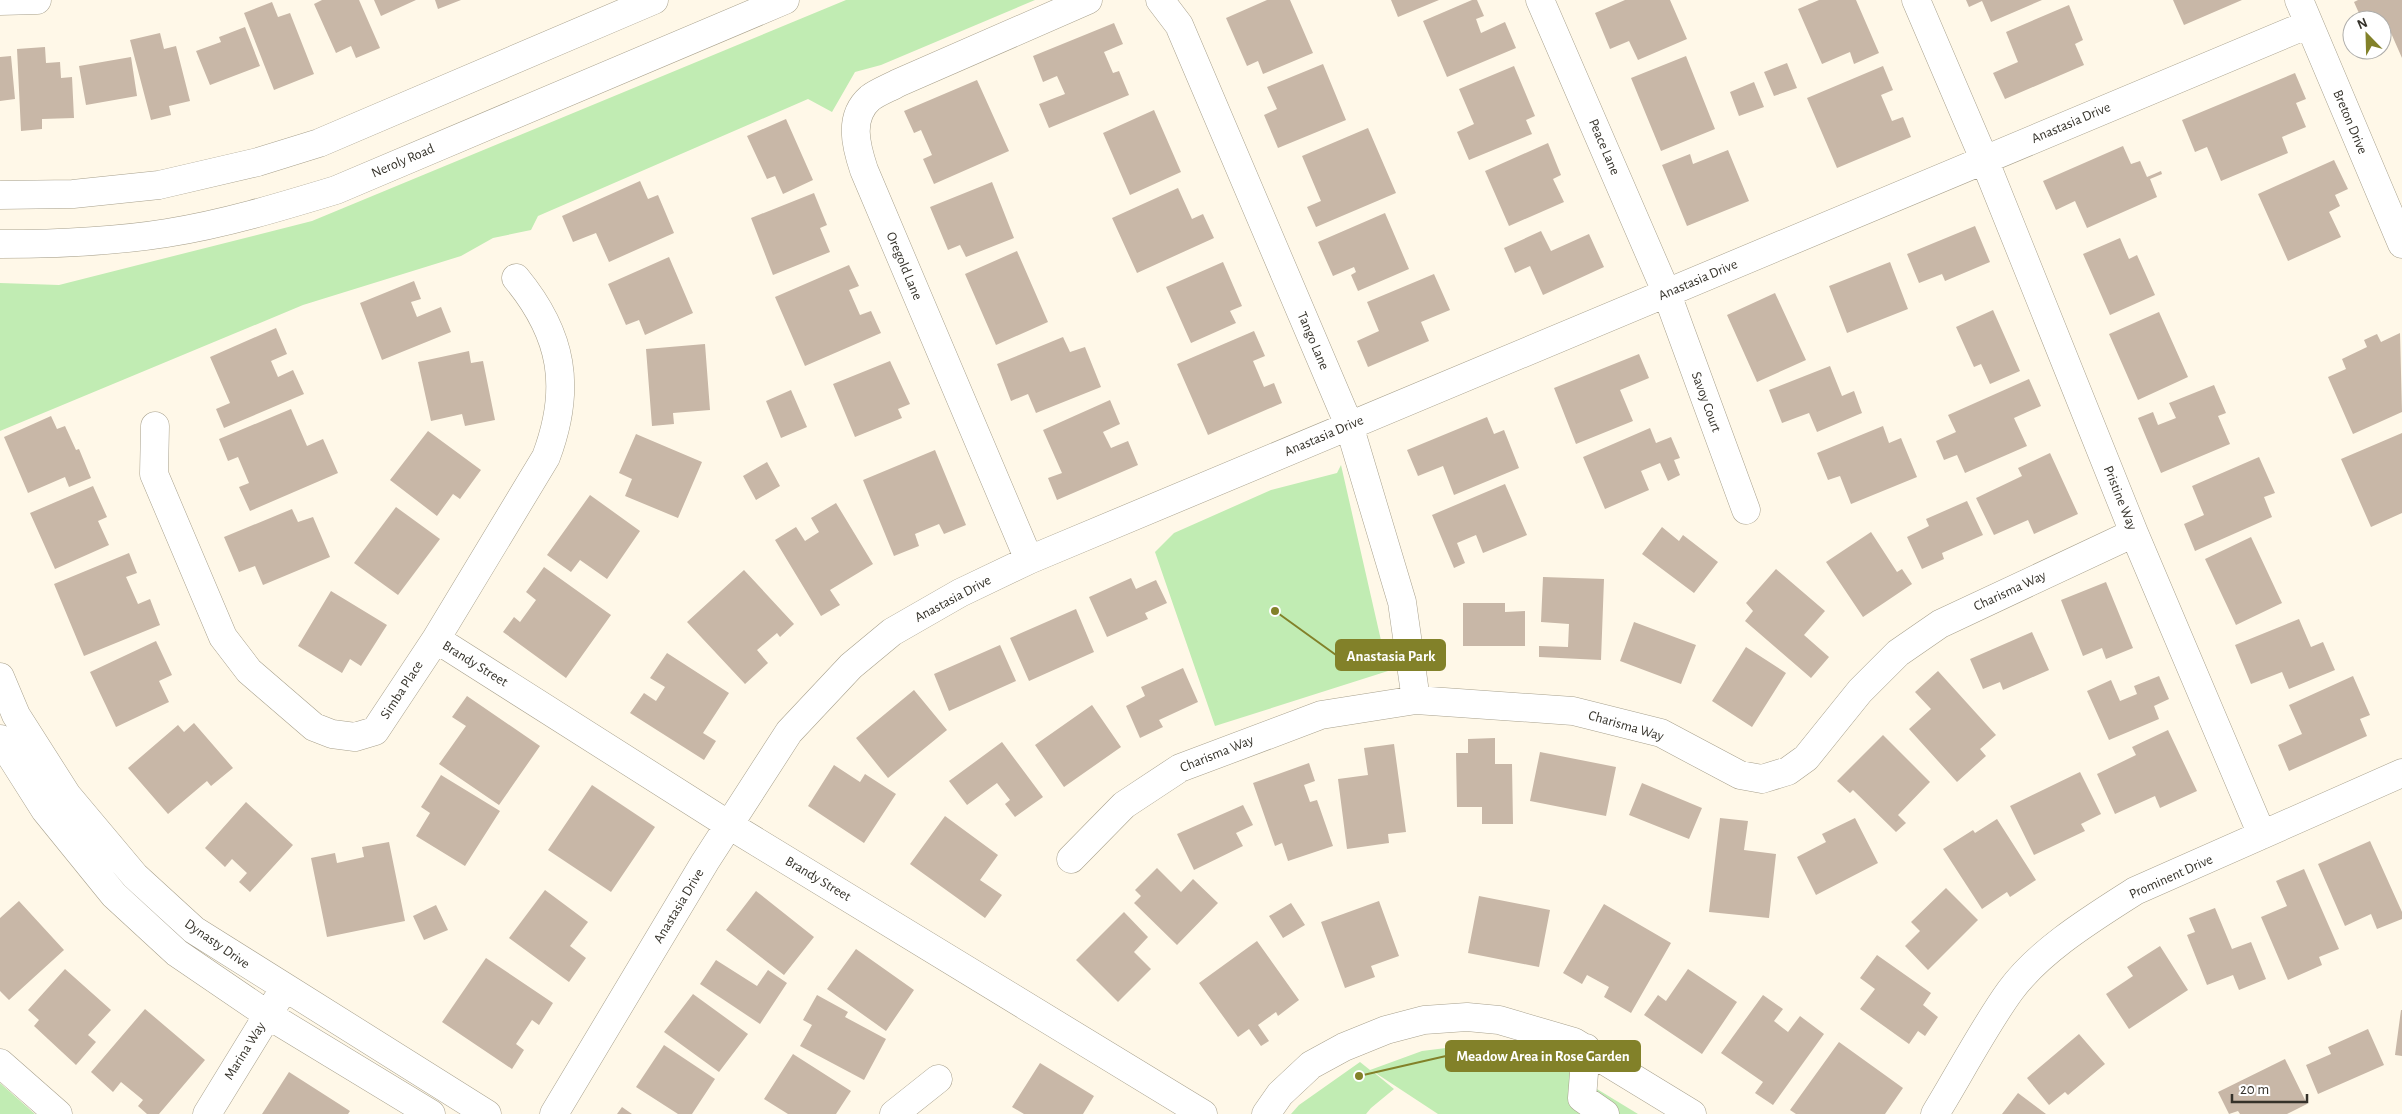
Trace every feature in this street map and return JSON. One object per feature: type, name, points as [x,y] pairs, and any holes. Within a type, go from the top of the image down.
[{"type":"street","points":[[0,1],[37,0]]},
{"type":"street","points":[[0,195],[73,194],[159,185],[258,162],[319,143],[654,0]]},
{"type":"street","name":"Neroly Road","points":[[0,244],[69,244],[168,233],[289,204],[336,190],[785,0]]},
{"type":"street","name":"Oregold Lane","points":[[1028,560],[868,179],[856,147],[855,129],[859,112],[870,98],[898,83],[1088,0]]},
{"type":"street","name":"Tango Lane","points":[[1160,0],[1179,25],[1349,425],[1402,602],[1416,700]]},
{"type":"street","name":"Peace Lane","points":[[1540,0],[1667,294]]},
{"type":"street","points":[[1916,0],[1984,159]]},
{"type":"street","name":"Anastasia Drive","points":[[554,1114],[729,825],[789,732],[851,666],[892,632],[960,593],[1028,560],[1667,294],[1984,159],[2304,12]]},
{"type":"street","name":"Breton Drive","points":[[2304,12],[2402,244]]},
{"type":"street","name":"Pristine Way","points":[[1984,159],[2134,533],[2262,835]]},
{"type":"street","name":"Simba Place","points":[[155,426],[154,474],[223,637],[249,671],[314,727],[332,734],[355,738],[375,731],[436,639],[546,457],[556,431],[561,372],[555,346],[547,323],[534,299],[516,278]]},
{"type":"street","name":"Savoy Court","points":[[1667,294],[1746,510]]},
{"type":"street","name":"Charisma Way","points":[[1071,859],[1124,805],[1180,768],[1321,715],[1416,700],[1573,711],[1661,733],[1740,775],[1762,779],[1788,771],[1806,758],[1860,691],[1898,653],[1940,624],[2134,533]]},
{"type":"street","name":"Brandy Street","points":[[436,639],[729,825],[1203,1114]]},
{"type":"street","name":"Dynasty Drive","points":[[0,677],[16,715],[67,795],[135,876],[194,930],[487,1114]]},
{"type":"street","name":"Dynasty Drive","points":[[0,739],[45,810],[114,895],[176,953],[268,1015],[431,1114]]},
{"type":"street","name":"Prominent Drive","points":[[1935,1114],[2011,990],[2046,954],[2095,916],[2134,892],[2402,774]]},
{"type":"street","name":"Marina Way","points":[[207,1114],[284,988]]},
{"type":"street","points":[[1266,1114],[1280,1094],[1311,1065],[1352,1043],[1386,1030],[1424,1020],[1467,1017],[1499,1020],[1574,1042],[1692,1114]]},
{"type":"street","points":[[1586,1048],[1582,1098],[1605,1114]]},
{"type":"street","points":[[0,1063],[58,1114]]},
{"type":"street","points":[[894,1114],[938,1080]]},
{"type":"green space","points":[[846,0],[1035,0],[881,65],[855,72],[832,112],[808,99],[538,216],[531,230],[493,238],[461,256],[303,305],[0,431],[0,283],[59,285],[312,221]]},
{"type":"green space","points":[[1341,465],[1388,671],[1215,726],[1155,552],[1174,533],[1271,490],[1337,473]]},
{"type":"green space","points":[[1454,1047],[1518,1054],[1569,1072],[1638,1114],[1438,1114],[1371,1070],[1394,1089],[1366,1114],[1291,1114],[1299,1105],[1360,1062],[1370,1070],[1422,1051]]},
{"type":"green space","points":[[0,1083],[35,1114],[0,1114]]},
{"type":"building","points":[[322,0],[359,0],[380,48],[356,58],[351,46],[336,53],[314,4]]},
{"type":"building","points":[[374,0],[416,0],[381,16]]},
{"type":"building","points":[[435,0],[461,0],[438,9]]},
{"type":"building","points":[[1267,0],[1290,0],[1313,53],[1263,74],[1258,61],[1247,66],[1226,18]]},
{"type":"building","points":[[1391,0],[1439,0],[1398,17]]},
{"type":"building","points":[[1472,0],[1477,0],[1484,16],[1476,19],[1481,33],[1505,22],[1516,48],[1447,77],[1423,21]]},
{"type":"building","points":[[1625,0],[1670,0],[1687,39],[1638,60],[1629,41],[1610,49],[1595,13]]},
{"type":"building","points":[[1819,0],[1856,0],[1879,53],[1854,64],[1850,52],[1822,64],[1798,9]]},
{"type":"building","points":[[1966,0],[2042,0],[1991,22],[1982,1],[1969,7]]},
{"type":"building","points":[[2173,0],[2242,0],[2184,25]]},
{"type":"building","points":[[2358,0],[2402,0],[2402,58],[2392,35],[2392,10],[2358,10],[2354,2]]},
{"type":"building","points":[[272,2],[278,17],[290,13],[314,74],[274,90],[244,13]]},
{"type":"building","points":[[2069,5],[2083,40],[2075,44],[2084,65],[2005,99],[1993,73],[2018,62],[2006,32]]},
{"type":"building","points":[[1114,23],[1123,44],[1104,52],[1113,73],[1119,71],[1129,95],[1049,128],[1039,104],[1065,94],[1057,76],[1043,82],[1033,56]]},
{"type":"building","points":[[245,27],[260,66],[210,85],[196,51],[221,42],[219,37]]},
{"type":"building","points":[[160,33],[164,49],[176,46],[190,101],[169,106],[171,115],[151,120],[130,40]]},
{"type":"building","points":[[45,47],[46,63],[60,62],[61,78],[72,77],[74,118],[42,119],[42,129],[21,131],[17,49]]},
{"type":"building","points":[[11,56],[15,99],[0,101],[0,57]]},
{"type":"building","points":[[1686,56],[1715,129],[1661,151],[1631,78]]},
{"type":"building","points":[[131,57],[137,96],[86,105],[79,66]]},
{"type":"building","points":[[1787,63],[1797,88],[1774,96],[1764,72]]},
{"type":"building","points":[[1323,64],[1346,120],[1278,148],[1264,115],[1277,109],[1267,87]]},
{"type":"building","points":[[1514,66],[1535,116],[1526,120],[1532,134],[1469,160],[1457,132],[1474,124],[1459,89]]},
{"type":"building","points":[[1883,66],[1893,90],[1881,95],[1892,121],[1903,117],[1911,137],[1837,168],[1807,98]]},
{"type":"building","points":[[2295,73],[2306,99],[2296,103],[2306,127],[2282,137],[2288,153],[2221,181],[2207,147],[2195,152],[2182,120]]},
{"type":"building","points":[[977,80],[1009,151],[934,184],[923,159],[932,155],[921,130],[914,133],[904,111]]},
{"type":"building","points":[[1754,82],[1764,107],[1739,116],[1730,92]]},
{"type":"building","points":[[1154,110],[1181,172],[1130,195],[1103,133]]},
{"type":"building","points":[[786,119],[813,180],[783,194],[775,176],[767,179],[747,136]]},
{"type":"building","points":[[1368,128],[1396,193],[1316,227],[1307,207],[1321,201],[1302,156]]},
{"type":"building","points":[[1548,143],[1561,175],[1553,179],[1564,202],[1509,226],[1485,171]]},
{"type":"building","points":[[2123,146],[2131,164],[2140,161],[2147,177],[2161,171],[2162,174],[2150,179],[2157,197],[2087,228],[2075,201],[2056,210],[2043,181]]},
{"type":"building","points":[[1728,150],[1749,201],[1687,226],[1662,165],[1690,154],[1693,164]]},
{"type":"building","points":[[2334,160],[2348,189],[2335,195],[2340,206],[2329,212],[2341,237],[2288,261],[2258,194]]},
{"type":"building","points":[[640,181],[648,199],[658,195],[674,233],[609,262],[596,233],[573,242],[562,216]]},
{"type":"building","points":[[992,182],[1014,238],[966,257],[960,245],[948,250],[930,207]]},
{"type":"building","points":[[1178,188],[1192,219],[1203,214],[1214,238],[1137,273],[1112,218]]},
{"type":"building","points":[[814,193],[827,225],[820,228],[830,252],[773,275],[751,218]]},
{"type":"building","points":[[1385,213],[1409,269],[1358,291],[1351,275],[1356,272],[1354,267],[1333,276],[1318,242]]},
{"type":"building","points":[[1975,226],[1990,262],[1945,281],[1942,274],[1919,283],[1907,254]]},
{"type":"building","points":[[1541,231],[1551,251],[1589,234],[1604,267],[1543,295],[1530,266],[1515,273],[1504,248]]},
{"type":"building","points":[[2120,238],[2129,259],[2137,255],[2155,295],[2110,315],[2083,254]]},
{"type":"building","points":[[1017,251],[1048,322],[996,345],[965,274]]},
{"type":"building","points":[[669,257],[693,313],[645,335],[639,320],[626,325],[608,284]]},
{"type":"building","points":[[1223,262],[1242,306],[1230,311],[1236,323],[1191,343],[1166,287]]},
{"type":"building","points":[[1890,262],[1908,309],[1847,333],[1829,286]]},
{"type":"building","points":[[849,265],[859,286],[849,290],[860,315],[871,311],[881,333],[805,366],[775,297]]},
{"type":"building","points":[[1434,274],[1450,310],[1421,322],[1429,341],[1368,367],[1357,341],[1379,331],[1367,302]]},
{"type":"building","points":[[414,281],[421,299],[411,302],[417,317],[441,307],[451,332],[382,360],[360,303]]},
{"type":"building","points":[[1775,293],[1806,360],[1757,382],[1727,315]]},
{"type":"building","points":[[1993,310],[2020,371],[1990,384],[1981,364],[1974,367],[1956,327]]},
{"type":"building","points":[[2159,312],[2188,377],[2138,400],[2109,334]]},
{"type":"building","points":[[276,328],[287,354],[271,361],[278,377],[293,370],[304,394],[224,428],[216,409],[230,403],[210,357]]},
{"type":"building","points":[[1254,331],[1265,356],[1253,361],[1264,387],[1274,383],[1282,403],[1208,435],[1177,364]]},
{"type":"building","points":[[2400,333],[2402,412],[2353,434],[2328,377],[2346,369],[2342,359],[2367,347],[2364,340],[2377,334],[2381,342]]},
{"type":"building","points":[[1063,337],[1070,352],[1085,347],[1101,387],[1036,413],[1028,394],[1011,401],[997,364]]},
{"type":"building","points":[[705,344],[710,410],[673,413],[674,424],[652,426],[646,349]]},
{"type":"building","points":[[469,351],[471,363],[483,361],[495,420],[465,426],[462,414],[431,421],[418,362]]},
{"type":"building","points":[[1639,354],[1649,378],[1620,390],[1633,421],[1576,444],[1554,388]]},
{"type":"building","points":[[890,361],[910,404],[898,409],[902,418],[855,437],[833,384]]},
{"type":"building","points":[[1830,366],[1842,396],[1854,391],[1862,413],[1817,432],[1809,413],[1782,423],[1769,390]]},
{"type":"building","points":[[2029,379],[2041,406],[2014,418],[2027,446],[1965,473],[1957,455],[1944,460],[1936,441],[1956,432],[1948,415]]},
{"type":"building","points":[[2214,385],[2226,413],[2218,416],[2230,444],[2161,473],[2138,418],[2153,412],[2158,425],[2176,418],[2169,403]]},
{"type":"building","points":[[791,390],[807,427],[781,438],[766,401]]},
{"type":"building","points":[[1110,400],[1120,424],[1103,432],[1111,448],[1128,441],[1138,465],[1057,500],[1048,478],[1062,473],[1043,430]]},
{"type":"building","points":[[291,409],[307,446],[323,439],[338,473],[250,511],[239,487],[249,483],[238,457],[228,461],[219,439]]},
{"type":"building","points":[[51,416],[57,429],[65,426],[76,450],[79,449],[91,478],[69,487],[65,477],[28,493],[4,437]]},
{"type":"building","points":[[1487,417],[1494,434],[1504,430],[1519,468],[1454,495],[1443,466],[1418,476],[1407,450]]},
{"type":"building","points":[[1883,426],[1889,443],[1901,438],[1917,477],[1851,504],[1840,476],[1828,480],[1817,453]]},
{"type":"building","points":[[1650,428],[1656,443],[1671,437],[1680,458],[1674,460],[1680,475],[1668,481],[1660,463],[1641,471],[1649,490],[1605,509],[1583,457]]},
{"type":"building","points":[[428,431],[481,470],[460,499],[453,494],[437,516],[390,480]]},
{"type":"building","points":[[2402,433],[2402,513],[2371,527],[2341,459]]},
{"type":"building","points":[[636,434],[702,462],[678,518],[625,496],[632,479],[619,473]]},
{"type":"building","points":[[935,450],[966,525],[944,534],[939,524],[915,534],[919,546],[894,556],[863,480]]},
{"type":"building","points":[[2050,453],[2078,514],[2034,534],[2028,520],[1994,535],[1976,498],[2022,476],[2018,468]]},
{"type":"building","points":[[2259,457],[2275,493],[2264,497],[2272,517],[2195,551],[2184,524],[2204,515],[2192,486]]},
{"type":"building","points":[[767,462],[780,486],[756,500],[743,476]]},
{"type":"building","points":[[1505,484],[1527,535],[1483,553],[1476,535],[1457,543],[1465,563],[1454,568],[1432,515]]},
{"type":"building","points":[[93,486],[107,517],[98,521],[109,545],[55,569],[30,513]]},
{"type":"building","points":[[590,495],[640,531],[607,579],[580,560],[571,572],[547,555]]},
{"type":"building","points":[[1967,501],[1983,535],[1942,553],[1944,559],[1922,569],[1907,537],[1929,526],[1926,519]]},
{"type":"building","points":[[836,503],[873,564],[830,590],[840,605],[821,616],[775,540],[796,527],[805,541],[819,532],[811,518]]},
{"type":"building","points":[[396,507],[440,539],[398,595],[354,563]]},
{"type":"building","points":[[292,509],[298,522],[313,517],[330,557],[263,585],[255,566],[239,572],[224,537]]},
{"type":"building","points":[[1662,527],[1679,541],[1683,535],[1718,562],[1694,593],[1642,554]]},
{"type":"building","points":[[1871,532],[1897,572],[1902,569],[1912,584],[1863,617],[1826,562]]},
{"type":"building","points":[[2251,537],[2282,603],[2236,625],[2205,559]]},
{"type":"building","points":[[129,553],[137,573],[126,577],[138,604],[150,599],[160,625],[84,656],[54,584]]},
{"type":"building","points":[[544,567],[611,615],[566,678],[503,632],[514,617],[520,622],[536,600],[526,592]]},
{"type":"building","points":[[1776,569],[1825,611],[1804,635],[1829,657],[1811,678],[1745,621],[1753,611],[1746,603]]},
{"type":"building","points":[[744,570],[794,624],[780,637],[777,633],[757,650],[768,663],[745,684],[687,622]]},
{"type":"building","points":[[1543,577],[1604,579],[1601,660],[1539,657],[1539,646],[1568,647],[1569,624],[1541,622]]},
{"type":"building","points":[[1131,578],[1136,589],[1156,580],[1167,603],[1145,613],[1148,619],[1107,637],[1089,597]]},
{"type":"building","points":[[2106,582],[2133,648],[2106,659],[2102,648],[2083,656],[2061,600]]},
{"type":"building","points":[[331,591],[387,625],[361,666],[350,659],[342,673],[298,646]]},
{"type":"building","points":[[1463,603],[1505,603],[1505,612],[1525,611],[1525,646],[1463,646]]},
{"type":"building","points":[[1076,609],[1094,652],[1029,681],[1010,638]]},
{"type":"building","points":[[2299,619],[2311,647],[2323,642],[2335,670],[2289,689],[2282,672],[2251,684],[2235,645]]},
{"type":"building","points":[[1634,622],[1696,645],[1681,684],[1620,661]]},
{"type":"building","points":[[2032,632],[2049,670],[2003,690],[2000,682],[1983,689],[1970,659]]},
{"type":"building","points":[[156,641],[172,675],[159,681],[169,702],[116,727],[90,672]]},
{"type":"building","points":[[1000,645],[1016,681],[949,711],[934,674]]},
{"type":"building","points":[[1746,647],[1786,673],[1752,727],[1712,701]]},
{"type":"building","points":[[667,653],[729,693],[703,733],[716,741],[704,760],[630,713],[644,693],[656,701],[665,687],[650,678]]},
{"type":"building","points":[[1183,668],[1198,702],[1159,720],[1163,727],[1140,738],[1126,706],[1145,696],[1141,687]]},
{"type":"building","points":[[1938,671],[1996,735],[1980,749],[1986,756],[1957,782],[1909,729],[1931,709],[1915,692]]},
{"type":"building","points":[[2159,676],[2169,699],[2154,706],[2159,719],[2109,740],[2087,691],[2111,680],[2120,701],[2137,694],[2134,686]]},
{"type":"building","points":[[2353,676],[2370,715],[2360,719],[2367,736],[2289,771],[2278,745],[2302,734],[2289,705]]},
{"type":"building","points":[[914,690],[947,730],[888,778],[856,738]]},
{"type":"building","points":[[467,696],[540,746],[499,805],[439,764],[466,726],[452,717]]},
{"type":"building","points":[[1092,705],[1121,747],[1064,787],[1035,745]]},
{"type":"building","points":[[194,723],[233,768],[211,786],[207,781],[168,814],[128,768],[178,725],[184,732]]},
{"type":"building","points":[[2168,730],[2197,791],[2160,808],[2155,796],[2115,814],[2097,774],[2136,755],[2132,747]]},
{"type":"building","points":[[1883,735],[1930,782],[1898,815],[1906,823],[1896,832],[1853,790],[1850,793],[1837,781]]},
{"type":"building","points":[[1495,738],[1495,764],[1512,764],[1513,824],[1482,824],[1482,807],[1457,807],[1456,753],[1468,753],[1468,739]]},
{"type":"building","points":[[1002,742],[1043,797],[1015,817],[1005,804],[1010,800],[997,783],[967,805],[949,781]]},
{"type":"building","points":[[1394,744],[1406,832],[1388,834],[1389,843],[1347,849],[1338,779],[1368,775],[1364,748]]},
{"type":"building","points":[[1540,752],[1616,767],[1606,816],[1530,801]]},
{"type":"building","points":[[1309,763],[1315,781],[1304,785],[1310,802],[1317,800],[1333,846],[1288,861],[1282,843],[1275,846],[1253,783]]},
{"type":"building","points":[[834,765],[860,782],[865,774],[896,794],[864,843],[808,806]]},
{"type":"building","points":[[2080,772],[2101,814],[2081,824],[2085,831],[2034,855],[2010,806]]},
{"type":"building","points":[[441,775],[500,811],[465,866],[416,836],[430,813],[421,807]]},
{"type":"building","points":[[1642,783],[1702,808],[1689,839],[1629,815]]},
{"type":"building","points":[[592,785],[655,827],[611,892],[548,850]]},
{"type":"building","points":[[246,802],[293,845],[250,892],[239,882],[247,873],[232,859],[225,867],[205,848]]},
{"type":"building","points":[[1243,805],[1253,825],[1236,833],[1243,846],[1194,870],[1177,834]]},
{"type":"building","points":[[945,816],[998,855],[980,880],[1002,895],[985,918],[910,864]]},
{"type":"building","points":[[1720,818],[1748,821],[1744,850],[1776,854],[1769,918],[1709,912]]},
{"type":"building","points":[[1855,818],[1878,863],[1816,895],[1797,857],[1826,842],[1822,834]]},
{"type":"building","points":[[1997,819],[2036,880],[2010,897],[2007,892],[1982,909],[1943,849],[1973,830],[1975,833]]},
{"type":"building","points":[[2370,841],[2402,912],[2402,919],[2377,929],[2371,914],[2345,926],[2318,864]]},
{"type":"building","points":[[389,842],[405,921],[327,937],[311,858],[335,853],[337,863],[364,857],[362,847]]},
{"type":"building","points":[[1157,868],[1181,892],[1193,879],[1218,903],[1177,945],[1134,903],[1141,896],[1135,890]]},
{"type":"building","points":[[2304,869],[2339,949],[2319,957],[2322,965],[2288,980],[2261,917],[2287,906],[2276,881]]},
{"type":"building","points":[[1946,888],[1978,920],[1928,970],[1905,946],[1920,931],[1911,922]]},
{"type":"building","points":[[545,890],[588,922],[570,946],[586,958],[569,982],[509,938]]},
{"type":"building","points":[[756,891],[814,937],[784,975],[726,930]]},
{"type":"building","points":[[1479,896],[1550,910],[1539,967],[1468,953]]},
{"type":"building","points":[[19,901],[64,950],[9,1000],[0,991],[0,918]]},
{"type":"building","points":[[1379,901],[1399,956],[1371,966],[1375,977],[1345,988],[1321,922]]},
{"type":"building","points":[[1291,903],[1305,925],[1283,938],[1269,916]]},
{"type":"building","points":[[1604,904],[1671,943],[1631,1013],[1604,997],[1609,987],[1587,975],[1582,984],[1563,973]]},
{"type":"building","points":[[436,905],[448,930],[424,940],[413,916]]},
{"type":"building","points":[[2215,908],[2232,949],[2251,942],[2266,979],[2239,990],[2233,975],[2207,985],[2187,935],[2195,932],[2189,918]]},
{"type":"building","points":[[1124,912],[1148,937],[1134,952],[1151,969],[1118,1002],[1076,960]]},
{"type":"building","points":[[1257,941],[1299,1000],[1278,1016],[1276,1012],[1258,1025],[1269,1041],[1261,1046],[1249,1029],[1238,1037],[1199,983]]},
{"type":"building","points":[[2160,946],[2188,990],[2129,1029],[2106,994],[2133,976],[2127,967]]},
{"type":"building","points":[[856,949],[914,990],[886,1031],[827,989]]},
{"type":"building","points":[[1877,955],[1931,993],[1923,1005],[1938,1017],[1925,1036],[1918,1031],[1909,1044],[1860,1009],[1875,989],[1860,978]]},
{"type":"building","points":[[486,958],[553,1003],[539,1025],[532,1020],[516,1044],[524,1050],[512,1069],[442,1022]]},
{"type":"building","points":[[716,960],[757,986],[768,970],[787,983],[760,1024],[700,984]]},
{"type":"building","points":[[65,969],[111,1010],[88,1035],[96,1042],[76,1065],[34,1026],[39,1020],[28,1010]]},
{"type":"building","points":[[1688,969],[1737,1002],[1702,1054],[1644,1015],[1658,995],[1666,1001]]},
{"type":"building","points":[[693,994],[748,1034],[719,1072],[664,1032]]},
{"type":"building","points":[[817,995],[848,1012],[845,1017],[886,1039],[864,1080],[800,1046],[812,1025],[803,1020]]},
{"type":"building","points":[[1763,995],[1783,1009],[1774,1021],[1788,1032],[1800,1016],[1824,1034],[1773,1105],[1755,1093],[1763,1082],[1721,1053]]},
{"type":"building","points":[[145,1009],[205,1060],[159,1114],[147,1114],[138,1106],[143,1100],[121,1082],[113,1092],[91,1072]]},
{"type":"building","points":[[2402,1010],[2402,1056],[2395,1055]]},
{"type":"building","points":[[2368,1029],[2384,1065],[2318,1094],[2306,1065],[2331,1054],[2328,1047]]},
{"type":"building","points":[[2079,1034],[2105,1064],[2068,1095],[2065,1092],[2049,1105],[2027,1078]]},
{"type":"building","points":[[1839,1042],[1903,1088],[1885,1114],[1796,1114],[1790,1110]]},
{"type":"building","points":[[664,1045],[715,1079],[692,1114],[678,1114],[636,1087]]},
{"type":"building","points":[[793,1054],[851,1091],[836,1114],[788,1114],[764,1099]]},
{"type":"building","points":[[2285,1059],[2307,1104],[2287,1114],[2240,1114],[2238,1111],[2229,1114],[2218,1092]]},
{"type":"building","points":[[1040,1063],[1094,1096],[1083,1114],[1024,1114],[1012,1107]]},
{"type":"building","points":[[289,1072],[350,1111],[348,1114],[262,1114]]},
{"type":"building","points":[[2018,1093],[2046,1114],[2002,1114]]},
{"type":"building","points":[[622,1107],[632,1114],[617,1114]]},
{"type":"place","name":"Anastasia Park","points":[[1275,611]]},
{"type":"place","name":"Meadow Area in Rose Garden","points":[[1359,1076]]}]
